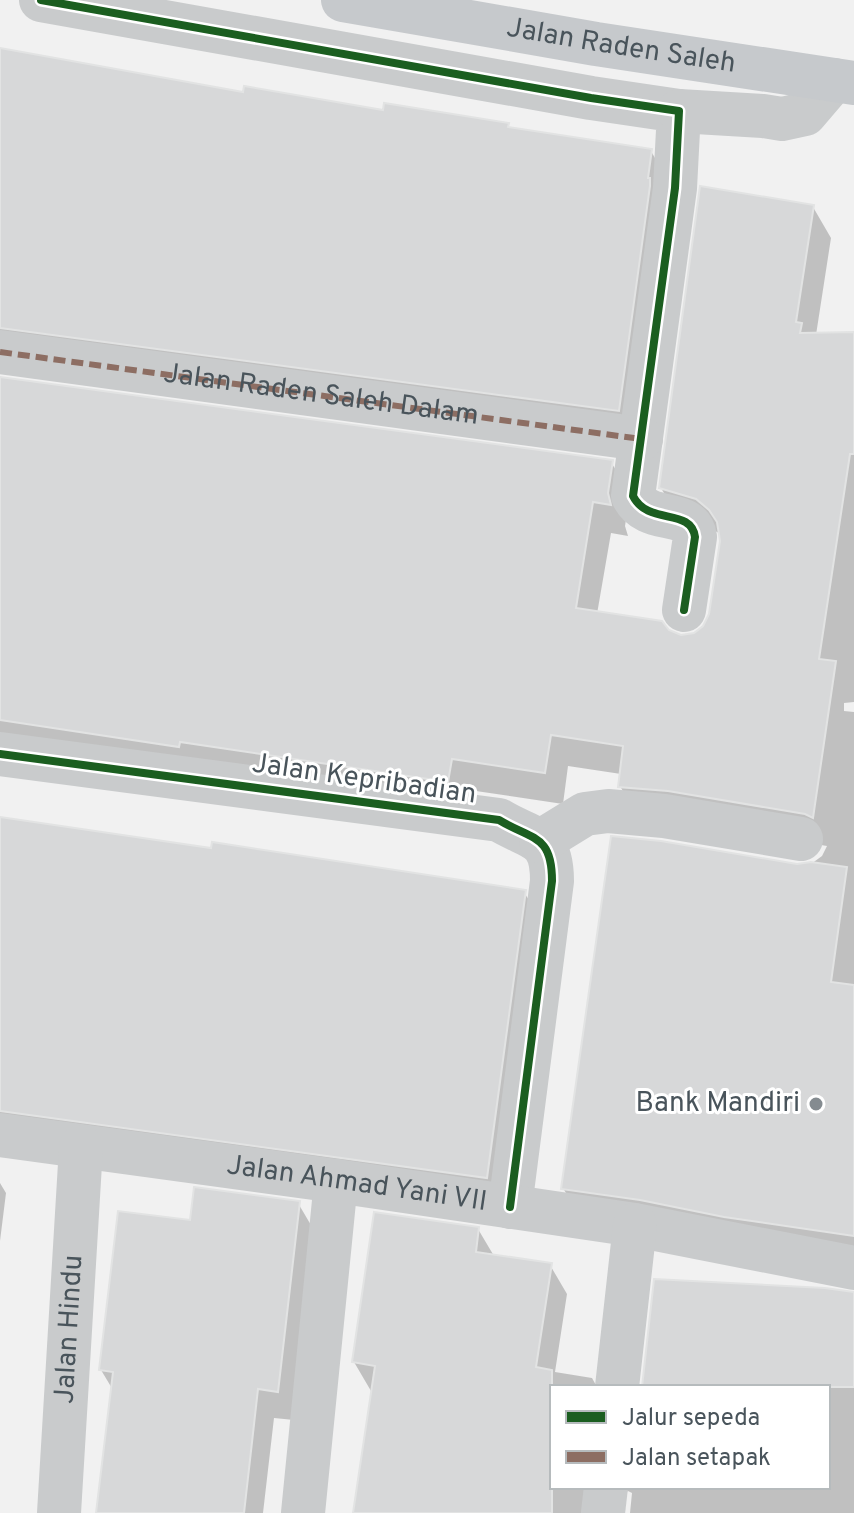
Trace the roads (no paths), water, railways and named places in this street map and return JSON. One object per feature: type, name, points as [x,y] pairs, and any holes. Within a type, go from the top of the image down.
[{"type":"main road","name":"Jalan Raden Saleh","points":[[343,0],[596,44],[844,82]]},
{"type":"street","points":[[41,0],[679,111],[782,119],[805,114],[844,82]]},
{"type":"street","points":[[591,98],[596,44]]},
{"type":"street","points":[[679,111],[675,188],[633,496],[648,511],[685,521],[694,530],[684,610]]},
{"type":"street","name":"Jalan Raden Saleh Dalam","points":[[0,352],[641,439]]},
{"type":"street","name":"Jalan Kepribadian","points":[[0,754],[499,820],[541,841]]},
{"type":"street","points":[[510,1207],[552,881],[552,863],[541,841],[585,814],[608,811],[664,816],[801,839]]},
{"type":"street","name":"Jalan Ahmad Yani VII","points":[[0,1135],[635,1225],[854,1268]]},
{"type":"street","name":"Jalan Hindu","points":[[59,1513],[81,1147]]},
{"type":"street","points":[[303,1513],[336,1181]]},
{"type":"street","points":[[617,1385],[635,1225]]},
{"type":"street","points":[[603,1513],[606,1489]]},
{"type":"place","name":"Bank Mandiri","points":[[816,1104]]}]
